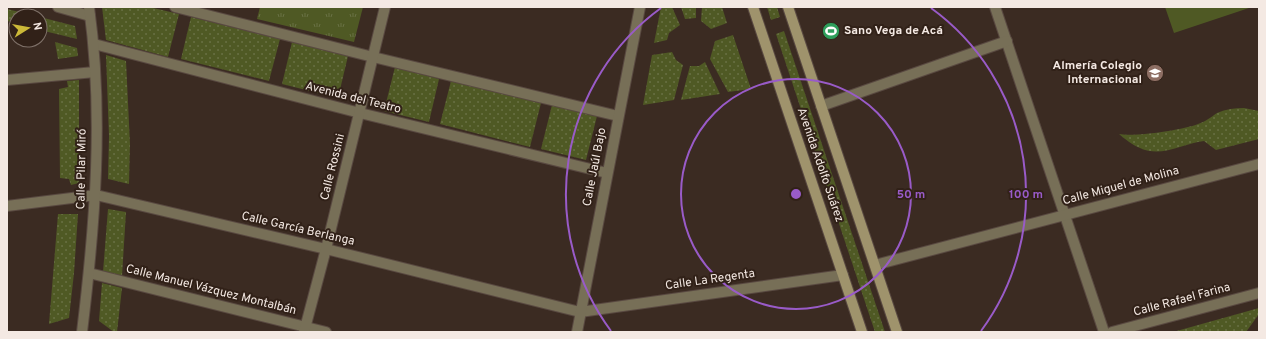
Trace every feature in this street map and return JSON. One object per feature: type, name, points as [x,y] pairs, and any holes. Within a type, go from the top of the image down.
[{"type":"street","points":[[58,7],[90,12]]},
{"type":"street","points":[[175,7],[373,57],[618,116]]},
{"type":"street","name":"Calle Rossini","points":[[304,329],[326,249],[385,7]]},
{"type":"street","name":"Calle Jaúl Bajo","points":[[577,332],[640,7]]},
{"type":"street","name":"Avenida Adolfo Suárez","points":[[752,7],[862,332]]},
{"type":"street","name":"Avenida Adolfo Suárez","points":[[788,7],[897,332]]},
{"type":"street","points":[[995,7],[1104,332]]},
{"type":"street","name":"Calle Pilar Miró","points":[[82,332],[96,195],[96,72],[90,12]]},
{"type":"street","points":[[821,106],[1007,41]]},
{"type":"street","name":"Avenida del Teatro","points":[[94,44],[360,113],[608,173]]},
{"type":"street","points":[[7,80],[96,72]]},
{"type":"street","name":"Calle Miguel de Molina","points":[[875,265],[1259,164]]},
{"type":"street","name":"Calle García Berlanga","points":[[7,206],[96,195],[326,249],[580,312]]},
{"type":"street","name":"Calle Manuel Vázquez Montalbán","points":[[89,273],[304,329],[326,332]]},
{"type":"street","name":"Calle La Regenta","points":[[580,312],[843,275]]},
{"type":"street","name":"Calle Rafael Farina","points":[[1112,332],[1259,293]]},
{"type":"green space","points":[[102,7],[149,7],[179,14],[168,57],[106,40]]},
{"type":"green space","points":[[260,7],[363,7],[354,42],[257,19]]},
{"type":"green space","points":[[661,7],[672,7],[680,25],[669,33],[667,40],[654,43]]},
{"type":"green space","points":[[681,7],[696,7],[696,18],[685,19]]},
{"type":"green space","points":[[702,7],[722,7],[727,23],[711,29],[701,21]]},
{"type":"green space","points":[[767,7],[777,7],[780,17],[771,20]]},
{"type":"green space","points":[[1165,7],[1252,7],[1174,33]]},
{"type":"green space","points":[[7,9],[8,21],[7,21]]},
{"type":"green space","points":[[191,17],[280,39],[269,81],[181,59]]},
{"type":"green space","points":[[48,19],[75,26],[77,39],[48,32]]},
{"type":"green space","points":[[784,31],[885,332],[875,332],[776,34]]},
{"type":"green space","points":[[733,35],[751,89],[728,92],[710,59],[715,41]]},
{"type":"green space","points":[[55,42],[77,48],[78,56],[58,59]]},
{"type":"green space","points":[[292,42],[348,56],[338,98],[282,84]]},
{"type":"green space","points":[[672,52],[676,60],[683,65],[674,100],[643,105],[652,55]]},
{"type":"green space","points":[[106,55],[126,61],[130,144],[129,184],[108,179],[109,136]]},
{"type":"green space","points":[[705,62],[720,94],[681,100],[690,66],[699,66]]},
{"type":"green space","points":[[395,67],[439,79],[429,122],[384,111]]},
{"type":"green space","points":[[79,80],[79,183],[71,185],[69,179],[60,178],[59,89],[68,87],[67,81]]},
{"type":"green space","points":[[451,81],[541,103],[530,147],[440,124]]},
{"type":"green space","points":[[552,105],[597,116],[586,160],[541,149]]},
{"type":"green space","points":[[1244,108],[1259,111],[1259,139],[1216,150],[1204,141],[1164,151],[1148,151],[1134,145],[1119,134],[1136,135],[1182,129],[1201,123],[1217,113],[1230,109]]},
{"type":"green space","points":[[108,209],[126,212],[122,276],[103,272]]},
{"type":"green space","points":[[58,214],[78,214],[74,273],[69,318],[49,324]]},
{"type":"green space","points":[[102,283],[122,288],[117,332],[114,332],[99,321]]},
{"type":"green space","points":[[1259,308],[1259,314],[1246,332],[1173,332]]},
{"type":"place","name":"Sano Vega de Acá","points":[[831,31]]},
{"type":"place","name":"Almería Colegio Internacional","points":[[1155,73]]}]
